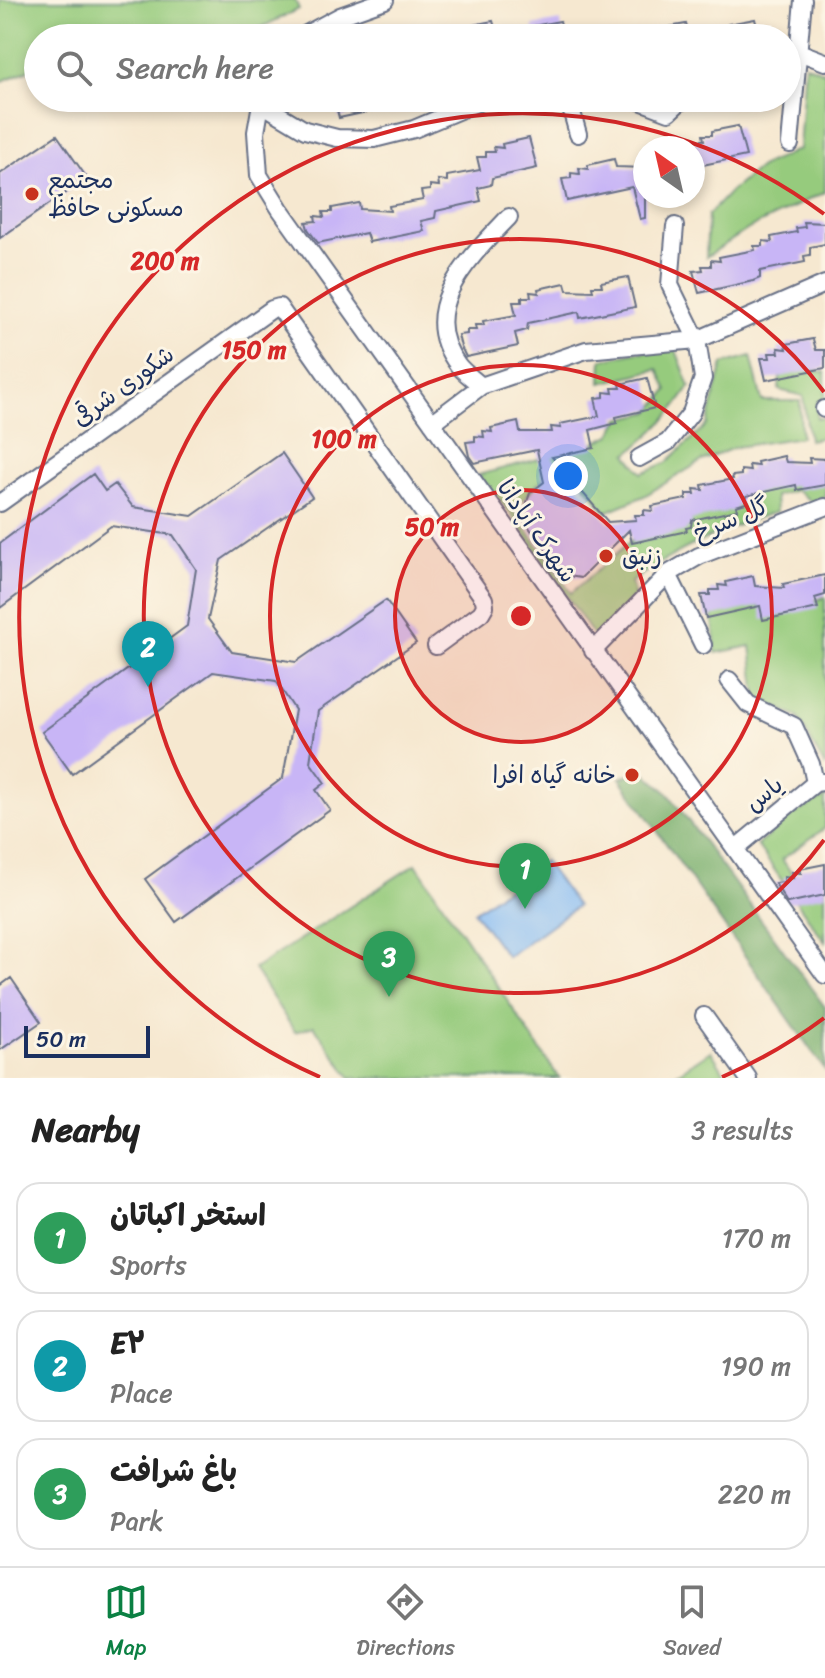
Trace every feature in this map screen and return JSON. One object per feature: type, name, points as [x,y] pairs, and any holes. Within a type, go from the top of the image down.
[{"type":"street","points":[[325,24],[385,0]]},
{"type":"street","points":[[801,26],[803,0]]},
{"type":"street","points":[[801,53],[825,62]]},
{"type":"street","name":"شهرک آپادانا","points":[[259,112],[256,132],[259,175],[280,209],[825,975]]},
{"type":"street","points":[[279,112],[305,130],[337,138],[374,139],[414,129],[455,112]]},
{"type":"street","points":[[572,112],[578,134]]},
{"type":"street","points":[[790,144],[791,112]]},
{"type":"street","points":[[481,386],[458,365],[444,337],[443,306],[455,277],[509,217]]},
{"type":"street","points":[[639,458],[668,442],[691,413],[703,378],[697,340],[670,285],[675,226]]},
{"type":"street","points":[[432,423],[481,386],[586,350],[697,340],[825,284]]},
{"type":"street","name":"شکوری شرقی","points":[[0,503],[279,307],[484,599],[485,606],[481,613],[436,646]]},
{"type":"street","name":"گل سرخ","points":[[593,651],[668,574],[699,556],[825,507]]},
{"type":"street","points":[[668,574],[703,645]]},
{"type":"street","points":[[729,680],[748,704],[794,726],[820,783]]},
{"type":"street","name":"یاس","points":[[736,848],[820,783]]},
{"type":"street","points":[[704,1016],[748,1078]]},
{"type":"green space","points":[[0,0],[295,0],[299,9],[268,24],[24,24],[24,72],[0,82]]},
{"type":"green space","points":[[805,64],[825,72],[825,192],[750,228],[706,257],[708,215],[760,167],[799,149]]},
{"type":"green space","points":[[676,350],[690,387],[662,423],[627,454],[642,473],[666,463],[707,425],[723,364],[751,356],[762,401],[800,401],[801,437],[736,447],[702,461],[644,496],[606,512],[572,468],[565,465],[550,474],[514,511],[571,593],[631,541],[672,530],[762,482],[825,476],[825,496],[812,502],[796,490],[775,496],[776,512],[700,541],[648,570],[631,582],[635,597],[596,639],[510,513],[478,475],[588,446],[611,435],[620,419],[650,412],[668,390],[658,369],[601,383],[602,360],[635,352]]},
{"type":"green space","points":[[781,366],[825,372],[825,401],[817,402],[817,418],[825,418],[825,437],[809,440],[803,396],[779,390]]},
{"type":"green space","points":[[825,597],[825,767],[798,717],[757,698],[751,646],[716,653],[712,608],[808,603]]},
{"type":"green space","points":[[641,769],[668,793],[825,1007],[825,1070],[620,778]]},
{"type":"green space","points":[[825,797],[825,828],[782,859],[804,892],[825,885],[825,942],[757,845],[796,813]]},
{"type":"green space","points":[[416,864],[559,1078],[351,1078],[314,1026],[295,1032],[254,969]]},
{"type":"green space","points":[[711,1051],[728,1078],[670,1078]]},
{"type":"water","points":[[544,861],[577,906],[507,957],[474,912]]},
{"type":"building","points":[[755,19],[756,24],[728,24]]},
{"type":"building","points":[[338,112],[367,112],[339,118]]},
{"type":"building","points":[[738,126],[746,156],[705,165],[703,135],[712,135],[712,131]]},
{"type":"building","name":"مجتمع مسکونی حافظ","points":[[57,135],[87,178],[0,238],[0,174]]},
{"type":"building","points":[[529,138],[537,168],[492,178],[491,185],[478,188],[481,201],[436,211],[435,218],[421,221],[424,231],[369,242],[366,233],[318,243],[308,229],[306,222],[316,221],[315,216],[324,217],[323,212],[332,212],[332,208],[359,203],[360,209],[390,211],[389,206],[423,200],[421,191],[430,190],[430,185],[439,186],[438,180],[447,181],[447,176],[480,170],[477,157],[486,157],[486,152],[495,152],[494,147],[503,148],[502,144]]},
{"type":"building","points":[[614,159],[616,167],[633,168],[633,191],[632,187],[567,201],[562,179],[571,178],[571,173],[580,174],[579,168],[588,169],[588,165]]},
{"type":"building","points":[[637,208],[645,208],[645,218],[640,219]]},
{"type":"building","points":[[804,222],[825,223],[825,244],[810,247],[810,255],[804,256],[805,262],[760,271],[760,278],[753,281],[699,293],[693,271],[703,270],[702,266],[711,266],[711,260],[720,261],[719,257],[755,250],[754,246],[763,246],[763,241],[772,242],[771,237],[797,232],[796,228],[805,227]]},
{"type":"building","points":[[628,277],[635,307],[580,318],[579,312],[528,323],[527,330],[515,333],[518,346],[466,357],[461,347],[458,335],[467,334],[467,330],[476,330],[475,325],[484,325],[483,321],[516,315],[513,302],[522,302],[522,297],[531,297],[530,292],[539,293],[538,289],[565,283],[567,290],[593,291],[592,286],[602,286],[601,282]]},
{"type":"building","points":[[813,339],[816,350],[825,350],[825,368],[766,380],[761,358],[770,358],[769,353],[779,353],[778,348],[787,349],[786,344]]},
{"type":"building","points":[[647,378],[655,408],[616,417],[617,423],[590,430],[594,448],[552,457],[608,522],[636,520],[635,515],[644,515],[644,510],[653,511],[652,506],[686,499],[686,494],[695,494],[694,489],[703,490],[702,485],[733,479],[732,476],[741,475],[741,470],[750,471],[749,465],[758,466],[757,462],[784,456],[786,462],[810,463],[809,458],[825,459],[825,485],[797,490],[796,485],[746,496],[746,503],[736,506],[737,510],[692,520],[687,531],[632,543],[629,530],[581,578],[562,575],[522,517],[530,493],[544,482],[537,450],[474,463],[466,442],[475,441],[475,436],[484,437],[483,431],[492,432],[491,428],[518,422],[520,432],[552,432],[551,427],[561,428],[560,424],[599,416],[595,398],[604,397],[604,392],[613,393],[612,388],[621,388],[620,384]]},
{"type":"building","points":[[282,453],[312,497],[221,560],[208,619],[232,652],[296,662],[386,600],[416,643],[318,711],[310,762],[325,783],[316,790],[330,810],[176,922],[145,879],[283,778],[295,710],[276,681],[213,672],[72,774],[42,732],[187,626],[196,569],[173,535],[111,526],[0,608],[0,543],[93,474],[105,491],[115,484],[133,507],[192,516]]},
{"type":"building","points":[[825,575],[825,595],[815,598],[818,608],[763,620],[760,606],[706,618],[701,595],[710,595],[710,590],[719,590],[718,585],[727,586],[726,582],[753,576],[755,586],[784,588],[783,584]]},
{"type":"building","points":[[825,864],[825,895],[787,903],[775,883],[784,882],[784,877],[793,878],[792,872],[801,873],[800,869]]},
{"type":"building","points":[[11,978],[41,1022],[0,1050],[0,986]]},
{"type":"place","name":"مجتمع مسکونی حافظ","points":[[32,194]]},
{"type":"place","name":"زنبق","points":[[606,556]]},
{"type":"place","name":"E۲","points":[[148,687]]},
{"type":"place","name":"خانه گیاه افرا","points":[[632,775]]},
{"type":"place","name":"استخر اکباتان","points":[[525,909]]},
{"type":"place","name":"باغ شرافت","points":[[389,997]]}]
